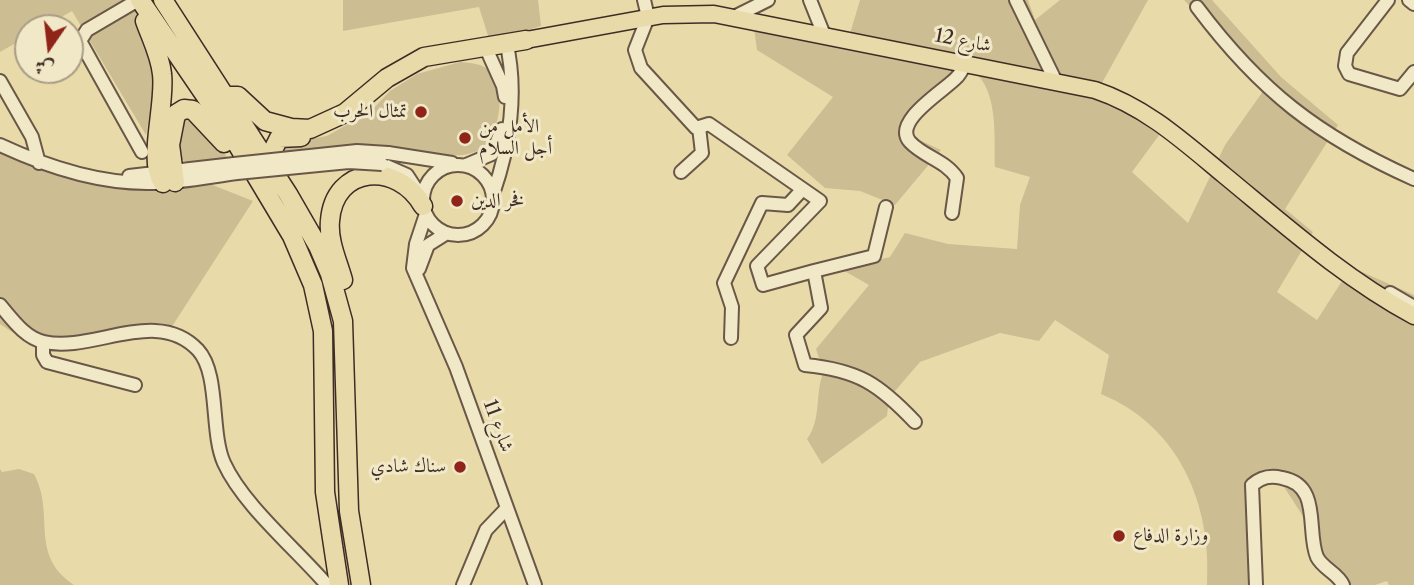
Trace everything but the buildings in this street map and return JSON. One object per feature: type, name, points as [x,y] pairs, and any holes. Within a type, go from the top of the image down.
[{"type":"highway","points":[[163,0],[271,167],[318,246],[344,321]]},
{"type":"highway","points":[[140,1],[162,71],[163,108],[156,156],[167,178]]},
{"type":"highway","points":[[140,1],[228,129],[304,262],[320,311],[324,355],[325,492],[339,585]]},
{"type":"highway","points":[[271,167],[272,152],[279,138],[327,131],[361,110],[391,83],[426,64],[526,40]]},
{"type":"highway","points":[[226,96],[238,96],[265,121],[291,128],[310,129],[345,113],[409,63],[454,50],[486,50]]},
{"type":"highway","points":[[167,178],[172,122],[176,114],[189,109],[207,121],[272,203]]},
{"type":"highway","points":[[361,585],[349,511],[344,321],[348,303],[330,231],[333,206],[342,192],[362,176],[387,176],[407,184],[424,207]]},
{"type":"main road","name":"شارع 12","points":[[526,40],[696,12],[966,63],[1120,99],[1155,119],[1341,272],[1414,316]]},
{"type":"main road","name":"شارع 12","points":[[1341,272],[1357,289],[1414,323]]},
{"type":"street","points":[[644,0],[648,18],[635,50],[641,68],[696,128],[709,124],[801,191],[820,201],[757,266],[763,285],[874,256],[886,207]]},
{"type":"street","points":[[734,18],[768,0]]},
{"type":"street","points":[[810,0],[824,35]]},
{"type":"street","points":[[1016,0],[1056,82]]},
{"type":"street","points":[[1388,0],[1347,53],[1345,66],[1349,74],[1389,88],[1400,89],[1414,72]]},
{"type":"street","points":[[1409,0],[1414,4]]},
{"type":"street","points":[[140,1],[92,26],[80,41],[80,46],[142,152]]},
{"type":"street","points":[[1197,7],[1230,51],[1298,115],[1334,138],[1414,179]]},
{"type":"street","points":[[385,158],[416,184],[424,207],[438,228],[447,233],[461,234],[482,225],[489,216],[502,169],[512,106],[506,45]]},
{"type":"street","points":[[424,207],[429,179],[438,171],[492,154],[503,120],[503,86],[486,50]]},
{"type":"street","points":[[952,213],[957,178],[944,163],[911,143],[906,131],[908,122],[937,92],[956,78],[966,63]]},
{"type":"street","points":[[0,81],[32,136],[39,163]]},
{"type":"street","points":[[681,172],[702,153],[699,127]]},
{"type":"street","points":[[0,145],[39,163],[104,177],[167,178],[357,151],[385,158],[463,165],[484,176],[493,195]]},
{"type":"street","points":[[731,338],[732,307],[724,284],[762,203],[788,205],[801,191]]},
{"type":"street","name":"شارع 11","points":[[424,207],[413,261],[418,283],[456,367],[535,585]]},
{"type":"street","points":[[418,283],[423,253],[428,245],[447,233]]},
{"type":"street","points":[[814,271],[821,308],[796,335],[805,365],[842,368],[888,394],[915,422]]},
{"type":"street","points":[[1341,272],[1353,273],[1414,307]]},
{"type":"street","points":[[0,305],[20,328],[43,342],[74,342],[155,331],[183,339],[199,351],[211,385],[217,441],[230,476],[327,585]]},
{"type":"street","points":[[43,342],[43,355],[47,362],[135,386]]},
{"type":"street","points":[[1256,585],[1252,485],[1263,477],[1272,476],[1289,479],[1303,491],[1314,521],[1317,556],[1343,585]]},
{"type":"street","points":[[463,585],[486,530],[507,509]]},
{"type":"shaded area","points":[[0,0],[161,0],[166,17],[146,135],[84,31],[84,14],[74,14],[72,11],[67,14],[14,14],[14,44],[0,52]]},
{"type":"shaded area","points":[[343,0],[538,0],[541,26],[490,42],[479,7],[343,31]]},
{"type":"shaded area","points":[[860,0],[1028,0],[1035,20],[1060,0],[1148,0],[1102,83],[1171,119],[1132,172],[1188,223],[1225,145],[1266,87],[1184,0],[1212,0],[1281,77],[1338,125],[1285,209],[1313,232],[1277,292],[1317,320],[1351,267],[1414,295],[1414,585],[1389,585],[1387,581],[1375,585],[1338,585],[1315,535],[1277,476],[1252,483],[1252,585],[1207,585],[1204,525],[1185,471],[1170,447],[1151,426],[1128,408],[1101,394],[1109,355],[1055,320],[1039,341],[1000,333],[920,362],[889,398],[887,416],[822,464],[807,439],[815,421],[820,382],[828,363],[819,358],[816,349],[869,285],[841,269],[890,257],[905,233],[948,244],[1017,249],[1020,205],[1030,177],[995,167],[994,123],[989,94],[974,72],[962,64],[904,133],[941,150],[895,205],[860,191],[825,188],[787,155],[833,97],[757,50],[753,21],[849,37]]},
{"type":"shaded area","points":[[460,62],[486,68],[498,86],[499,112],[496,125],[484,146],[475,152],[439,155],[362,146],[277,154],[280,145],[327,136],[371,111],[390,91],[417,74]]},
{"type":"shaded area","points":[[185,115],[208,128],[228,159],[198,162],[182,160],[178,146]]},
{"type":"shaded area","points":[[0,138],[21,150],[91,173],[205,182],[253,201],[171,328],[64,351],[12,332],[0,324]]},
{"type":"shaded area","points":[[0,469],[2,472],[19,469],[34,474],[43,504],[47,547],[51,560],[60,573],[74,585],[0,585]]},
{"type":"place","name":"تمثال الحرب","points":[[421,112]]},
{"type":"place","name":"الأمل من أجل السلام","points":[[465,138]]},
{"type":"place","name":"فخر الدين","points":[[457,201]]},
{"type":"place","name":"سناك شادي","points":[[460,467]]},
{"type":"place","name":"وزارة الدفاع","points":[[1119,536]]}]
